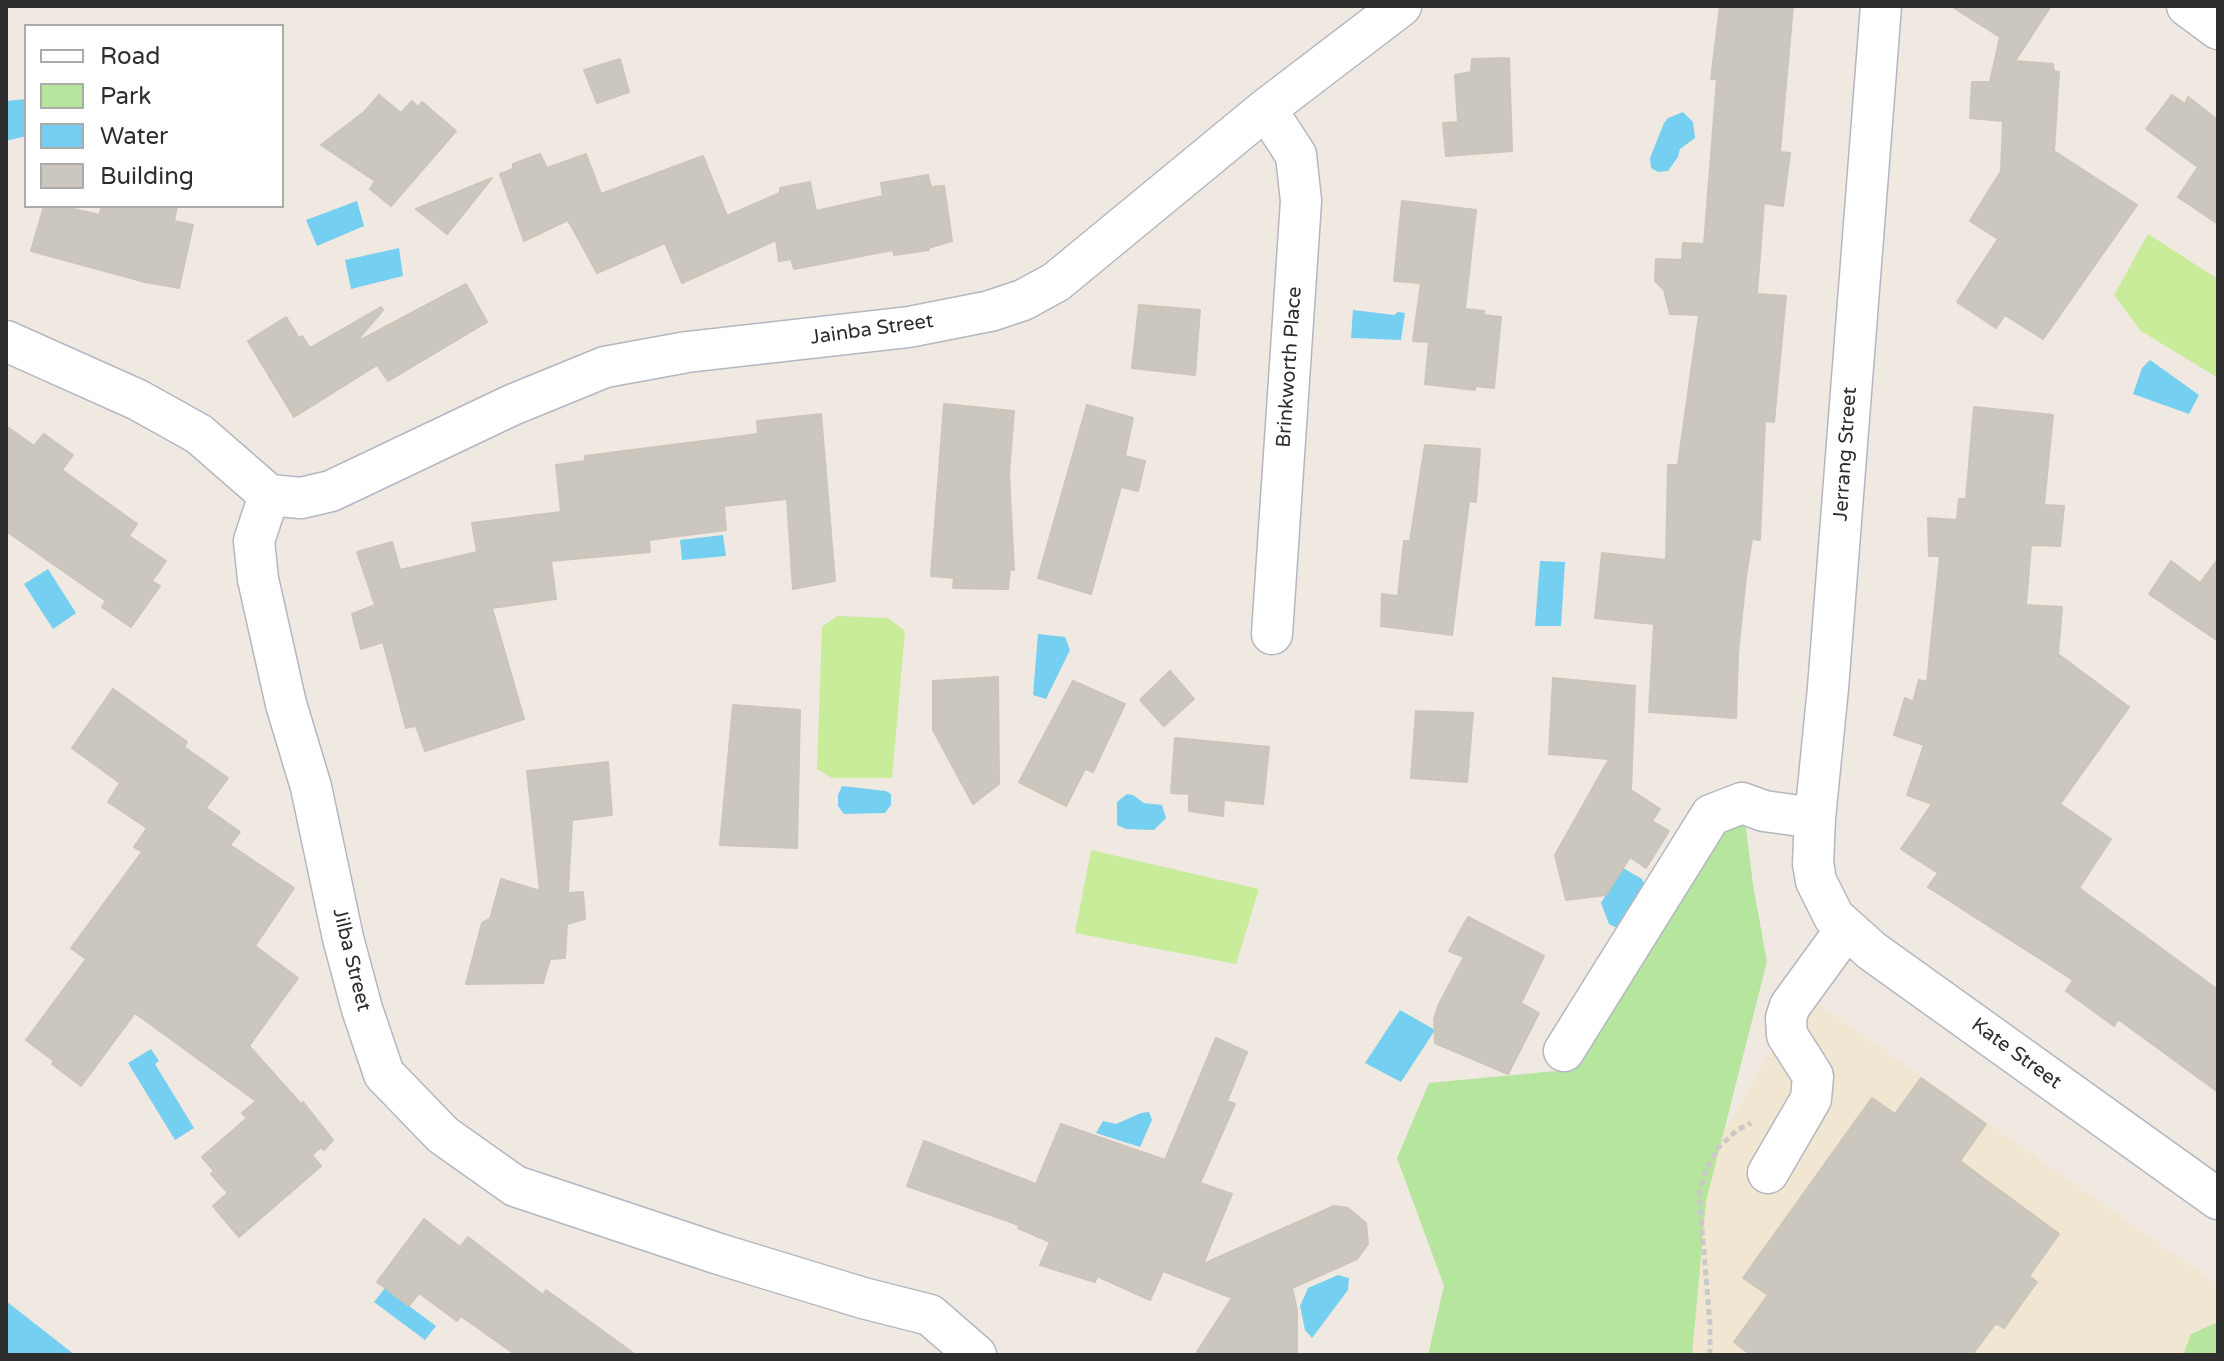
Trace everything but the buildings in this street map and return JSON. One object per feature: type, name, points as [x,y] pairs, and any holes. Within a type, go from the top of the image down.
[{"type":"street","name":"Jainba Street","points":[[269,495],[301,498],[331,491],[512,405],[605,367],[687,352],[909,327],[1006,307],[1056,282],[1266,109],[1401,6]]},
{"type":"street","name":"Jerrang Street","points":[[1835,914],[1816,881],[1813,863],[1815,818],[1832,642],[1881,6]]},
{"type":"street","points":[[2187,6],[2218,29]]},
{"type":"street","name":"Brinkworth Place","points":[[1266,109],[1296,155],[1301,201],[1272,634]]},
{"type":"street","points":[[6,341],[138,400],[199,434],[269,495]]},
{"type":"street","name":"Jilba Street","points":[[269,495],[254,541],[258,579],[286,704],[311,787],[351,966],[384,1074],[443,1135],[515,1186],[734,1259],[930,1315],[976,1355]]},
{"type":"street","points":[[1564,1051],[1711,815],[1742,803],[1764,811],[1815,818]]},
{"type":"street","points":[[1768,1173],[1811,1099],[1813,1076],[1787,1035],[1786,1018],[1835,914]]},
{"type":"street","name":"Kate Street","points":[[1835,914],[1884,959],[2218,1199]]},
{"type":"path","points":[[1710,1355],[1699,1194],[1705,1173],[1717,1149],[1737,1130],[1759,1120],[1803,1113]]},
{"type":"shaded area","points":[[1804,994],[2218,1285],[2218,1355],[1595,1355]]},
{"type":"green space","points":[[2148,234],[2218,279],[2218,378],[2141,331],[2114,295]]},
{"type":"green space","points":[[837,616],[888,618],[905,631],[892,778],[832,778],[817,769],[822,627]]},
{"type":"green space","points":[[1744,812],[1767,962],[1706,1201],[1692,1355],[1428,1355],[1444,1286],[1397,1158],[1429,1083],[1556,1071],[1625,965],[1710,822]]},
{"type":"green space","points":[[1091,850],[1259,889],[1236,964],[1075,933]]},
{"type":"green space","points":[[2218,1322],[2218,1355],[2183,1355],[2191,1334]]},
{"type":"water","points":[[24,99],[24,136],[6,141],[6,101]]},
{"type":"water","points":[[1683,112],[1693,122],[1695,138],[1680,149],[1668,171],[1658,172],[1651,168],[1650,158],[1664,123]]},
{"type":"water","points":[[357,201],[364,226],[317,246],[306,220]]},
{"type":"water","points":[[399,248],[403,276],[351,289],[345,260]]},
{"type":"water","points":[[1353,310],[1394,315],[1405,313],[1401,340],[1351,338]]},
{"type":"water","points":[[2150,360],[2199,395],[2189,414],[2133,394],[2142,368]]},
{"type":"water","points":[[723,535],[726,556],[682,560],[680,540]]},
{"type":"water","points":[[1540,561],[1565,562],[1561,626],[1535,626]]},
{"type":"water","points":[[48,569],[76,613],[53,629],[24,584]]},
{"type":"water","points":[[1038,634],[1065,637],[1070,650],[1046,699],[1033,695]]},
{"type":"water","points":[[842,786],[886,791],[891,794],[891,805],[885,813],[844,814],[838,806]]},
{"type":"water","points":[[1127,794],[1144,803],[1162,805],[1166,818],[1154,830],[1126,829],[1117,825],[1117,802]]},
{"type":"water","points":[[1623,868],[1642,879],[1644,884],[1622,927],[1617,928],[1609,924],[1601,903]]},
{"type":"water","points":[[1400,1010],[1435,1030],[1401,1082],[1365,1063]]},
{"type":"water","points":[[151,1049],[159,1061],[155,1064],[194,1128],[175,1140],[128,1063]]},
{"type":"water","points":[[1149,1112],[1152,1120],[1140,1147],[1096,1133],[1103,1121],[1116,1124]]},
{"type":"water","points":[[1338,1275],[1349,1278],[1348,1290],[1312,1338],[1305,1330],[1300,1306],[1308,1288]]},
{"type":"water","points":[[385,1288],[436,1326],[425,1340],[374,1302]]},
{"type":"water","points":[[6,1301],[75,1355],[6,1355]]}]
